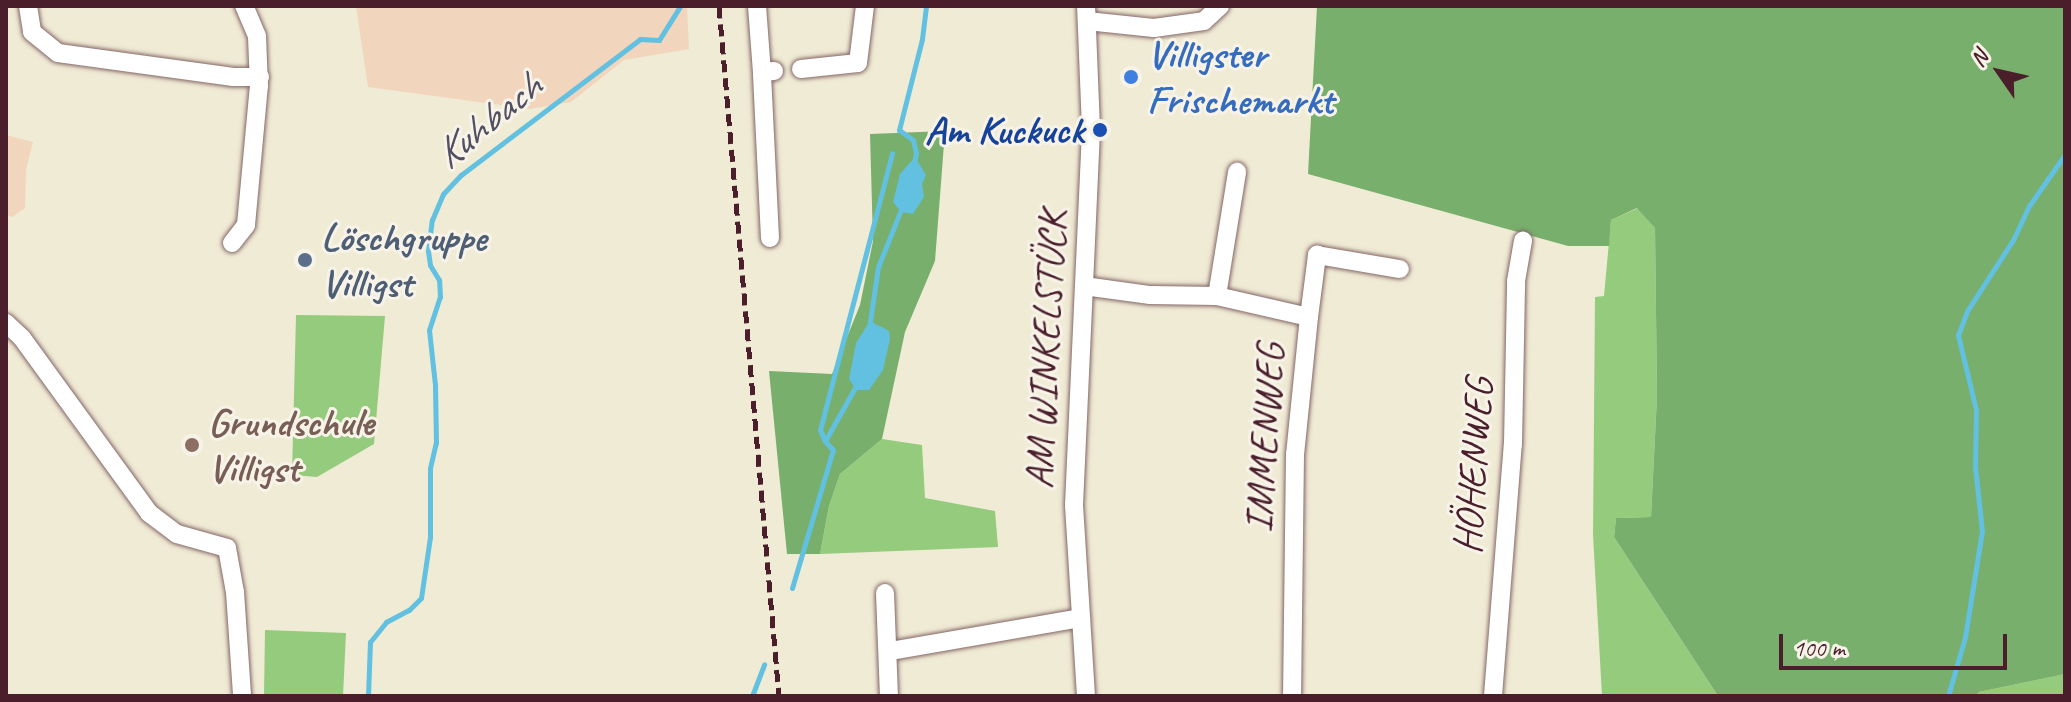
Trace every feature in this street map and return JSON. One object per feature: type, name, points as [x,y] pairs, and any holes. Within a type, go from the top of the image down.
[{"type":"street","points":[[28,6],[32,32],[58,53],[233,77],[260,77]]},
{"type":"street","points":[[232,243],[246,225],[260,77],[257,36],[244,6]]},
{"type":"street","points":[[757,6],[768,72],[770,238]]},
{"type":"street","points":[[801,69],[858,63],[865,6]]},
{"type":"street","points":[[1087,13],[1154,28],[1204,21],[1220,6]]},
{"type":"street","name":"AM WINKELSTÜCK","points":[[1086,696],[1074,463],[1091,129],[1087,13]]},
{"type":"street","points":[[1217,296],[1237,172]]},
{"type":"street","name":"HÖHENWEG","points":[[1493,696],[1513,444],[1516,281],[1523,241]]},
{"type":"street","points":[[1309,317],[1317,255],[1400,269]]},
{"type":"street","name":"IMMENWEG","points":[[1084,286],[1150,295],[1217,296],[1309,317],[1295,454],[1292,696]]},
{"type":"street","points":[[6,323],[22,338],[149,513],[177,534],[227,548],[235,592],[242,696]]},
{"type":"street","points":[[885,593],[890,651],[889,696]]},
{"type":"street","points":[[890,651],[1081,618]]},
{"type":"shaded area","points":[[356,6],[687,6],[689,49],[624,60],[571,102],[530,109],[368,87]]},
{"type":"shaded area","points":[[6,135],[33,142],[26,170],[25,208],[12,217],[6,215]]},
{"type":"green space","points":[[1317,6],[2065,6],[2065,674],[1979,692],[1976,696],[1718,696],[1614,537],[1616,518],[1651,517],[1657,396],[1655,228],[1637,208],[1611,220],[1609,246],[1568,246],[1308,174]]},
{"type":"green space","points":[[945,131],[935,261],[905,332],[882,439],[840,474],[829,506],[820,554],[787,554],[769,371],[832,374],[860,305],[873,241],[870,134]]},
{"type":"green space","points":[[1638,208],[1655,228],[1657,396],[1651,517],[1616,518],[1614,537],[1718,696],[1602,696],[1593,535],[1595,297],[1604,296],[1611,220]]},
{"type":"green space","points":[[296,315],[385,316],[374,444],[317,477],[292,475]]},
{"type":"green space","points":[[882,439],[922,445],[925,498],[995,511],[998,547],[820,554],[829,506],[840,474]]},
{"type":"green space","points":[[265,630],[346,633],[343,696],[264,696]]},
{"type":"green space","points":[[2065,674],[2065,696],[1976,696],[1979,692]]},
{"type":"water","points":[[915,157],[926,175],[922,184],[924,197],[913,214],[901,212],[893,202],[900,174]]},
{"type":"water","points":[[870,321],[889,331],[890,339],[883,370],[869,390],[856,390],[849,379],[856,343]]},
{"type":"waterway","name":"Kuhbach","points":[[368,696],[370,642],[386,622],[409,610],[421,598],[430,537],[430,468],[436,443],[435,385],[429,330],[440,297],[439,280],[430,265],[428,251],[432,220],[443,194],[461,175],[640,39],[659,40],[680,6]]},
{"type":"waterway","points":[[914,163],[916,153],[913,140],[899,130],[922,39],[926,6]]},
{"type":"waterway","points":[[825,441],[820,430],[892,153]]},
{"type":"waterway","points":[[1948,696],[1965,637],[1982,531],[1975,467],[1976,410],[1958,335],[1967,311],[2013,240],[2029,206],[2063,157]]},
{"type":"waterway","points":[[869,328],[878,267],[902,207]]},
{"type":"waterway","points":[[792,588],[833,450],[825,441],[857,384]]},
{"type":"waterway","points":[[752,696],[764,664]]},
{"type":"railway","points":[[719,6],[779,696]]},
{"type":"place","name":"Villigster Frischemarkt","points":[[1131,77]]},
{"type":"place","name":"Am Kuckuck","points":[[1100,130]]},
{"type":"place","name":"Löschgruppe Villigst","points":[[305,260]]},
{"type":"place","name":"Grundschule Villigst","points":[[192,445]]}]
